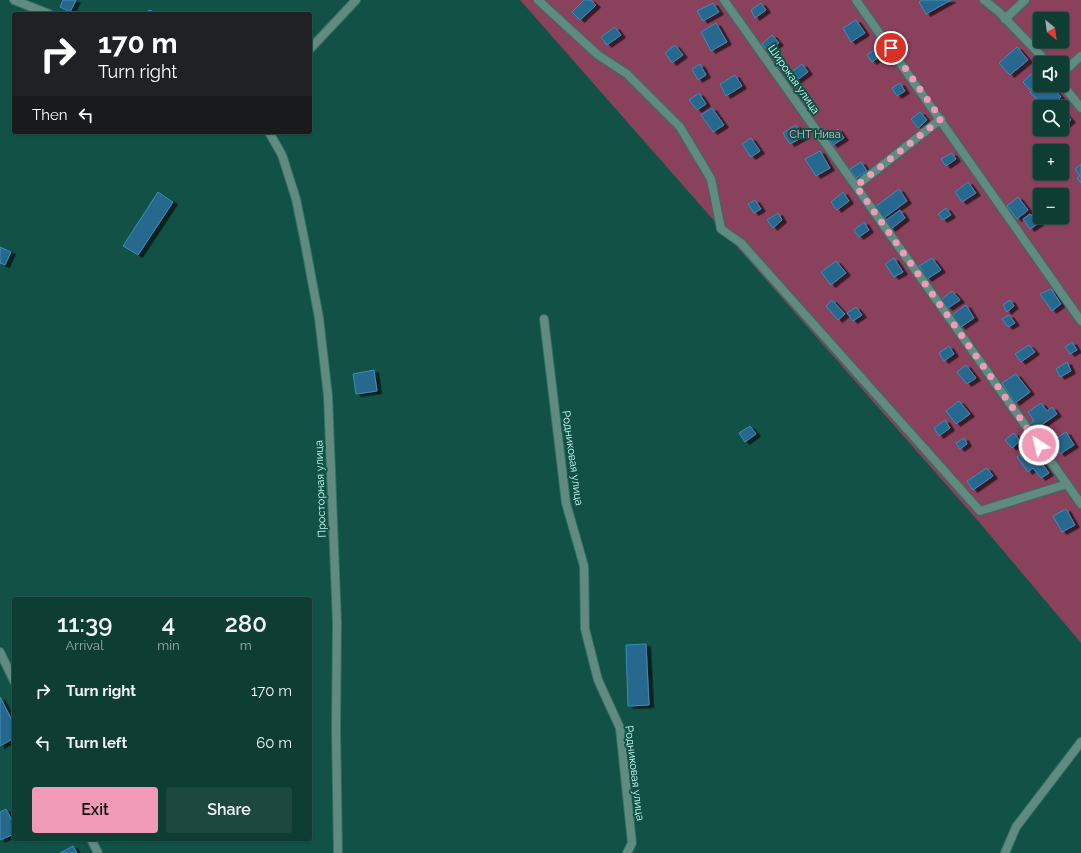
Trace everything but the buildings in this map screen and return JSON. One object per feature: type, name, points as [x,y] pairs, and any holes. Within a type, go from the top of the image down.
[{"type":"street","points":[[14,0],[44,12]]},
{"type":"street","points":[[312,47],[356,0]]},
{"type":"street","points":[[538,0],[598,55],[627,74],[680,127],[711,179],[721,229],[740,244],[980,511],[1067,484]]},
{"type":"street","name":"Широкая улица","points":[[724,0],[1081,504]]},
{"type":"street","points":[[856,0],[941,119],[1081,321]]},
{"type":"street","points":[[984,0],[1041,56]]},
{"type":"street","points":[[1005,19],[1025,0]]},
{"type":"street","points":[[1069,67],[1081,56]]},
{"type":"street","points":[[1068,92],[1081,108]]},
{"type":"street","points":[[856,186],[941,119]]},
{"type":"street","name":"Просторная улица","points":[[270,134],[282,155],[296,199],[319,318],[328,396],[337,623],[336,729],[338,853]]},
{"type":"street","name":"Родниковая улица","points":[[544,319],[566,503],[584,566],[585,629],[598,680],[620,728],[632,843],[627,853]]},
{"type":"street","points":[[0,652],[12,677]]},
{"type":"street","points":[[1006,853],[1016,828],[1081,742]]},
{"type":"street","points":[[92,841],[98,853]]},
{"type":"green space","name":"СНТ Нива","points":[[520,0],[1081,0],[1081,643],[979,522]]},
{"type":"route","points":[[891,48],[941,119],[856,186],[1039,445]]}]
